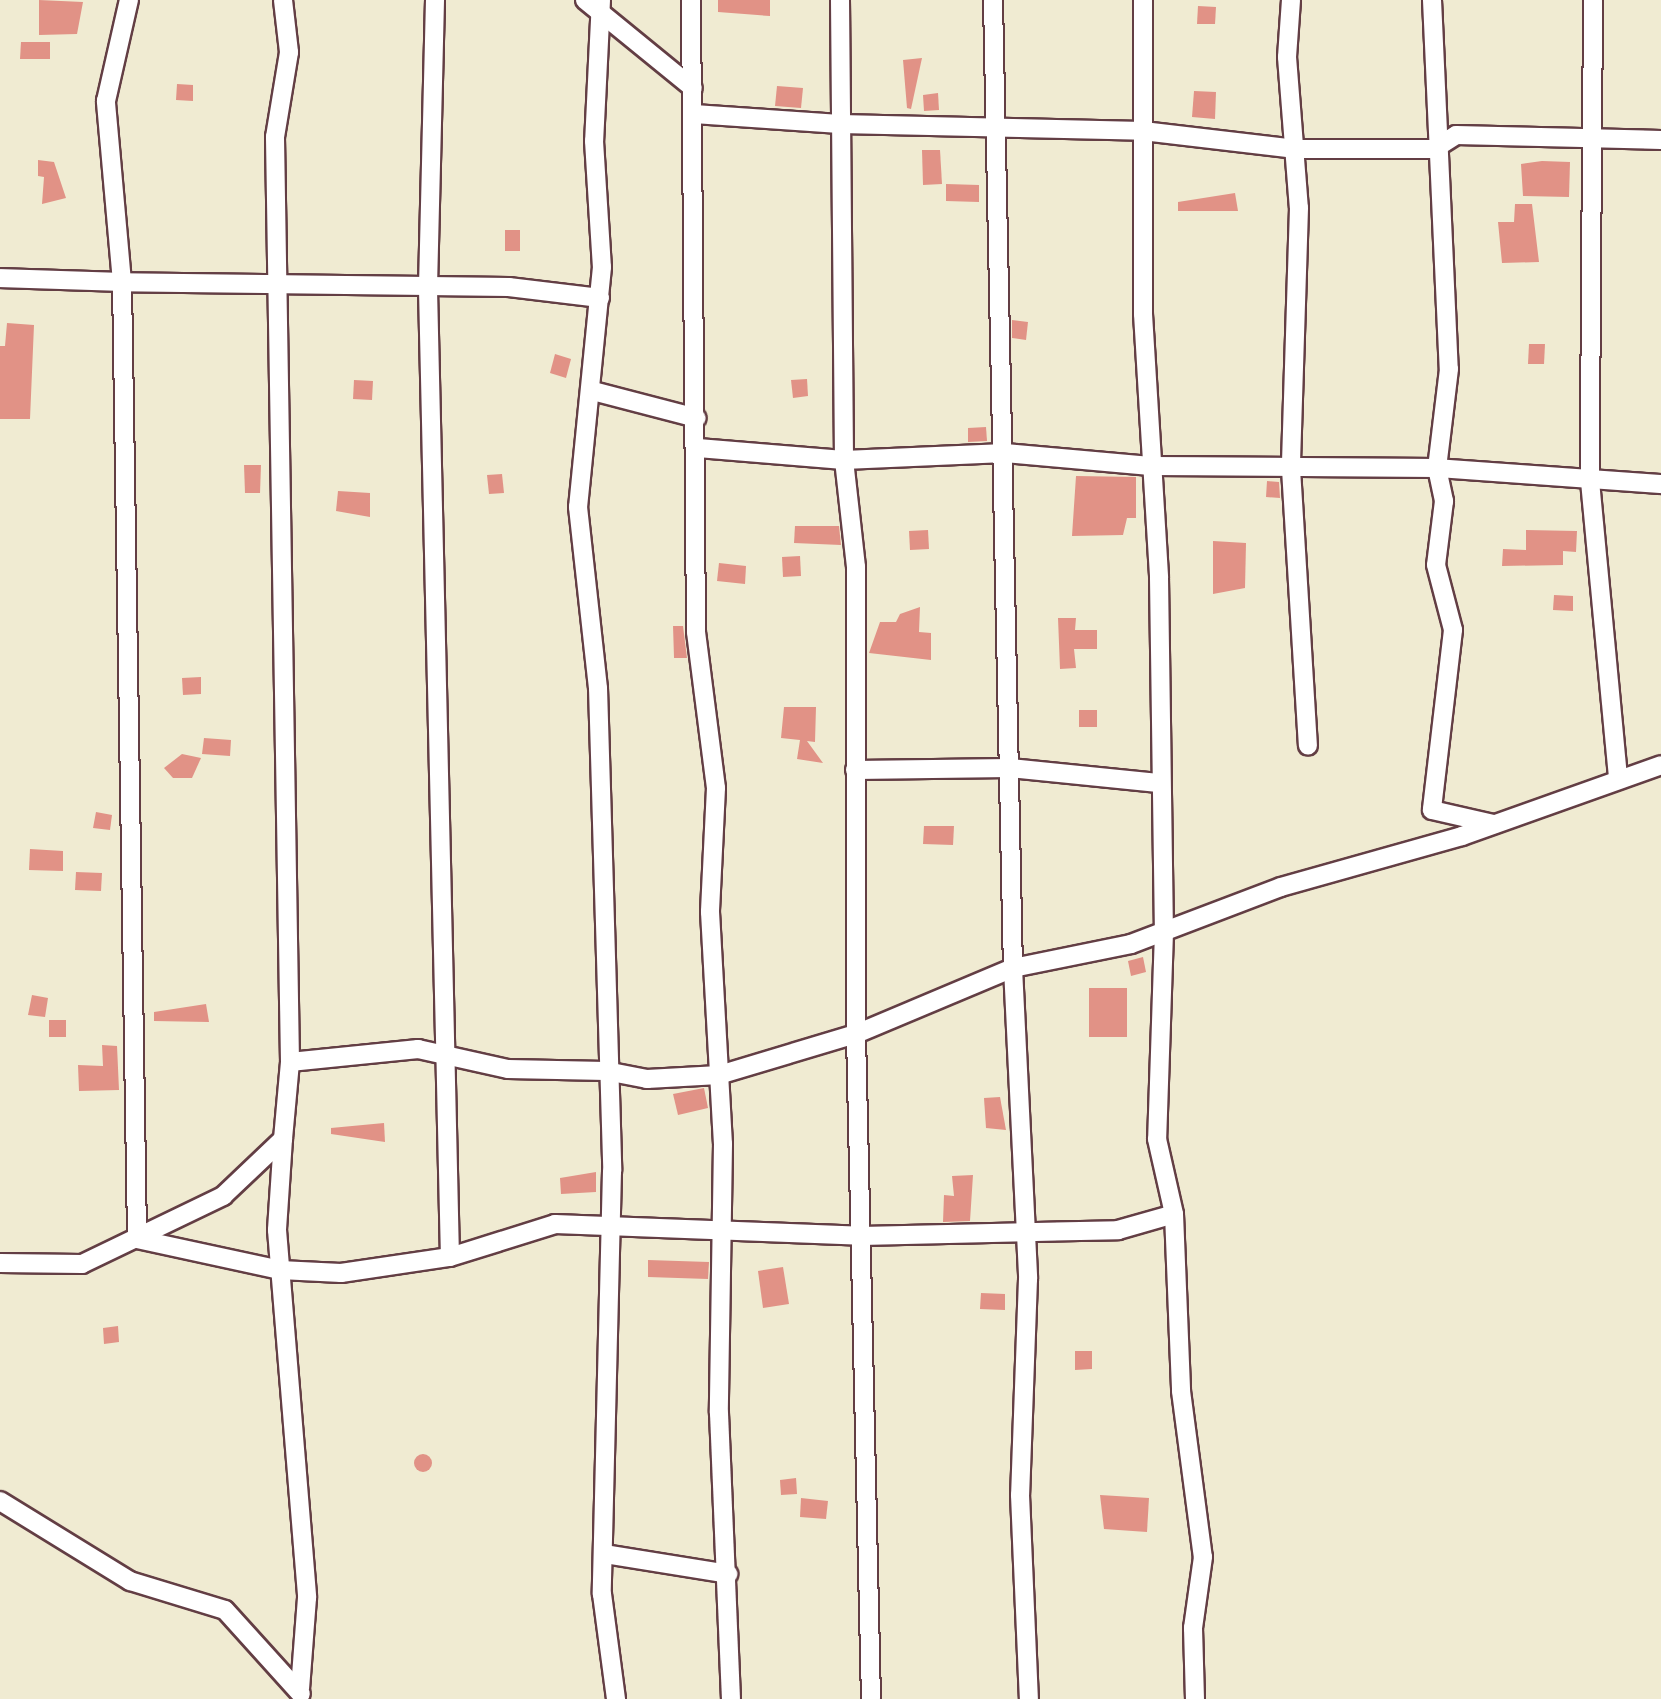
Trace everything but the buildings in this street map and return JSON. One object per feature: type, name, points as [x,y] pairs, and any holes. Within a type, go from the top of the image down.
[{"type":"street","points":[[129,0],[106,101],[122,282],[137,1240]]},
{"type":"street","points":[[283,0],[289,52],[275,136],[282,286],[290,1062],[283,1139],[280,1270],[307,1598],[301,1694]]},
{"type":"street","points":[[434,0],[428,289],[449,1054],[450,1257]]},
{"type":"street","points":[[691,0],[698,448],[696,632],[715,766],[710,912],[720,1074],[724,1234],[719,1413],[731,1699]]},
{"type":"street","points":[[840,0],[844,460],[856,567],[856,1034],[871,1699]]},
{"type":"street","points":[[992,0],[1013,968],[1025,1233],[1020,1495],[1029,1699]]},
{"type":"street","points":[[1143,0],[1150,466],[1158,578],[1158,783],[1164,932],[1157,1139],[1174,1214],[1181,1391],[1203,1558],[1192,1628],[1195,1699]]},
{"type":"street","points":[[1291,0],[1287,56],[1296,149],[1291,468],[1308,744]]},
{"type":"street","points":[[1432,0],[1434,149],[1449,370],[1437,468],[1444,501],[1436,565],[1453,630],[1432,810],[1494,824]]},
{"type":"street","points":[[1593,0],[1596,143],[1590,481],[1618,778]]},
{"type":"street","points":[[596,3],[692,88]]},
{"type":"street","points":[[596,3],[594,141],[600,298],[578,507],[598,688],[609,1228],[602,1594],[616,1699]]},
{"type":"street","points":[[694,114],[840,124],[1143,131],[1296,149],[1434,149],[1456,135],[1596,143],[1661,140]]},
{"type":"street","points":[[0,278],[548,289],[600,298]]},
{"type":"street","points":[[592,391],[697,418]]},
{"type":"street","points":[[698,448],[844,460],[1004,453],[1150,466],[1437,468],[1661,484]]},
{"type":"street","points":[[290,1062],[418,1049],[508,1069],[606,1071],[636,1079],[720,1074],[856,1034],[1013,968],[1164,932],[1282,887],[1494,824],[1661,765]]},
{"type":"street","points":[[855,770],[1010,768],[1158,783]]},
{"type":"street","points":[[0,1263],[70,1266],[137,1240],[238,1186],[283,1139]]},
{"type":"street","points":[[137,1240],[280,1270],[340,1273],[450,1257],[555,1224],[724,1234],[862,1236],[1118,1230],[1174,1214]]},
{"type":"street","points":[[0,1500],[130,1581],[225,1610],[259,1653],[301,1694]]},
{"type":"street","points":[[605,1554],[728,1574]]}]
